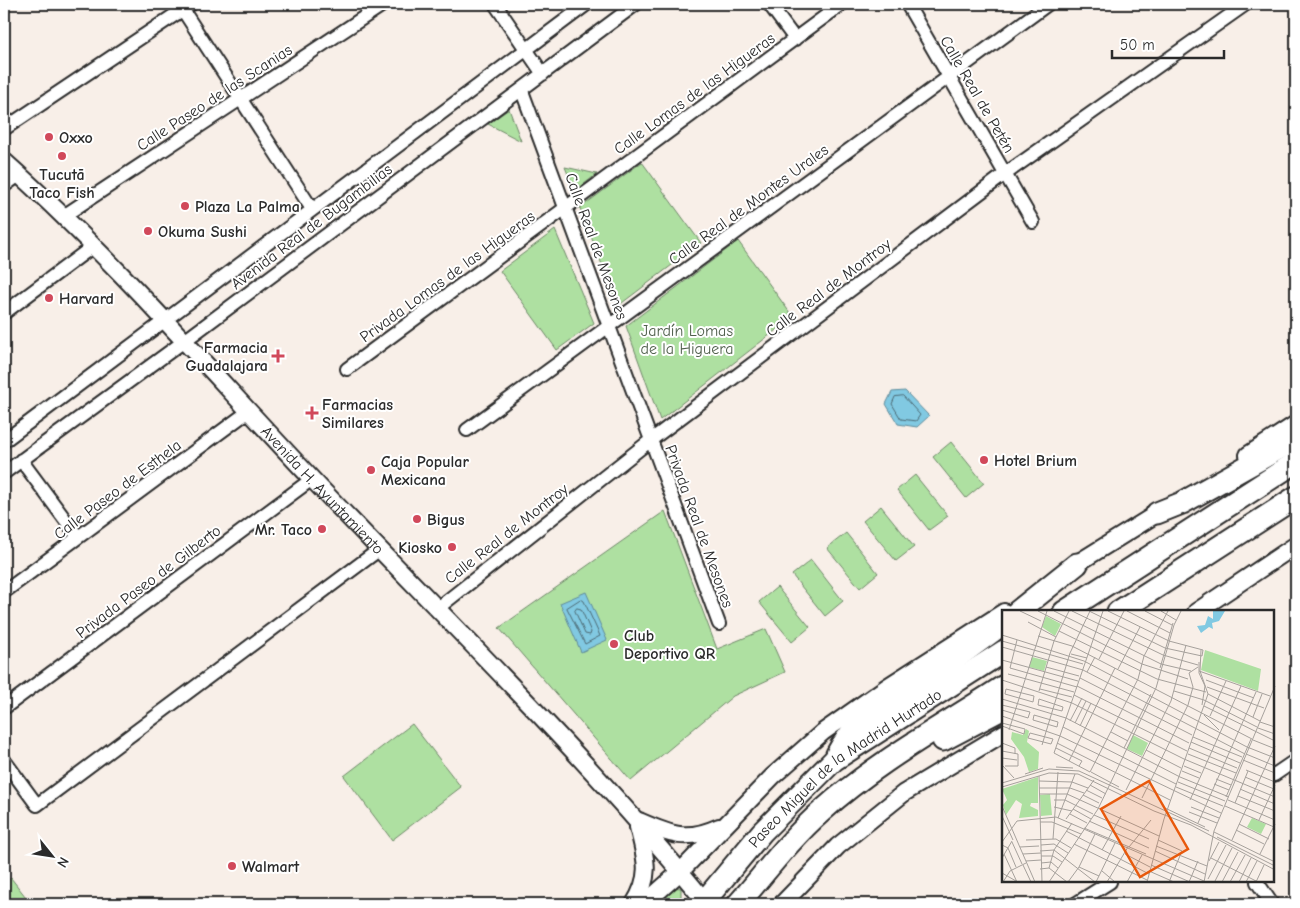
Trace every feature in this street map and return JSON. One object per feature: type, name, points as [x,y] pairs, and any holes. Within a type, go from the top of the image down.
[{"type":"highway","points":[[1158,514],[1182,503],[1296,439]]},
{"type":"highway","points":[[1067,610],[1296,462]]},
{"type":"highway","points":[[1121,610],[1296,497]]},
{"type":"highway","points":[[1020,610],[1077,564]]},
{"type":"highway","points":[[834,760],[845,739],[860,723],[912,689],[1002,624]]},
{"type":"highway","name":"Paseo Miguel de la Madrid Hurtado","points":[[705,903],[762,832],[834,760],[1002,652]]},
{"type":"highway","name":"Paseo Miguel de la Madrid Hurtado","points":[[738,904],[784,850],[821,811],[866,776],[1002,687]]},
{"type":"highway","points":[[866,776],[916,754],[1002,709]]},
{"type":"street","name":"Calle Paseo de las Scanias","points":[[62,217],[384,4]]},
{"type":"street","points":[[495,4],[544,74]]},
{"type":"street","name":"Avenida Real de Bugambilias","points":[[4,440],[587,4]]},
{"type":"street","name":"Avenida Real de Bugambilias","points":[[4,473],[184,342],[267,278],[522,91],[636,4]]},
{"type":"street","points":[[769,4],[795,39]]},
{"type":"street","name":"Calle Lomas de las Higueras","points":[[566,208],[842,4]]},
{"type":"street","name":"Calle Real de Petén","points":[[907,4],[1033,222]]},
{"type":"street","name":"Calle Real de Montes Urales","points":[[467,430],[1048,4]]},
{"type":"street","name":"Calle Real de Montroy","points":[[438,608],[651,440],[1005,174],[1246,4]]},
{"type":"street","points":[[4,129],[184,6],[312,209]]},
{"type":"street","name":"Calle Real de Mesones","points":[[522,91],[651,440]]},
{"type":"street","name":"Avenida H. Ayuntamiento","points":[[4,161],[164,321],[312,479],[438,608],[637,820],[705,903]]},
{"type":"street","points":[[4,186],[19,175]]},
{"type":"street","name":"Privada Lomas de las Higueras","points":[[347,369],[566,208]]},
{"type":"street","points":[[4,313],[92,247]]},
{"type":"street","name":"Calle Paseo de Esthela","points":[[4,592],[249,411]]},
{"type":"street","points":[[1007,610],[1296,424]]},
{"type":"street","name":"Privada Real de Mesones","points":[[651,440],[719,624]]},
{"type":"street","points":[[21,460],[78,537]]},
{"type":"street","name":"Privada Paseo de Gilberto","points":[[4,708],[312,479]]},
{"type":"street","points":[[1199,610],[1296,545]]},
{"type":"street","points":[[4,760],[38,805],[380,550]]},
{"type":"street","points":[[644,904],[680,872],[773,776],[823,732],[887,687],[1002,613]]},
{"type":"street","points":[[782,904],[838,846],[904,793],[1002,734]]},
{"type":"street","points":[[1275,774],[1296,760]]},
{"type":"street","points":[[637,820],[686,837],[702,835],[726,823]]},
{"type":"street","points":[[634,904],[643,890],[648,871],[637,820]]},
{"type":"street","points":[[1075,904],[1108,883]]},
{"type":"street","points":[[1258,883],[1272,904]]},
{"type":"green space","points":[[509,109],[521,141],[488,124]]},
{"type":"green space","points":[[642,162],[701,243],[618,306],[580,208]]},
{"type":"green space","points":[[565,167],[597,174],[575,191]]},
{"type":"green space","points":[[555,230],[594,323],[557,350],[500,271]]},
{"type":"green space","name":"Jardín Lomas de la Higuera","points":[[738,241],[793,317],[660,420],[626,326]]},
{"type":"green space","points":[[951,442],[984,483],[966,498],[933,457]]},
{"type":"green space","points":[[915,475],[948,516],[929,530],[897,490]]},
{"type":"green space","points":[[881,506],[914,547],[896,561],[863,521]]},
{"type":"green space","name":"Club Deportivo QR","points":[[665,511],[717,649],[766,629],[785,672],[733,696],[631,781],[499,628]]},
{"type":"green space","points":[[846,533],[878,573],[860,588],[827,548]]},
{"type":"green space","points":[[811,560],[843,601],[825,616],[792,575]]},
{"type":"green space","points":[[777,587],[810,627],[792,642],[759,602]]},
{"type":"green space","points":[[412,724],[461,787],[392,840],[344,776]]},
{"type":"green space","points":[[11,878],[29,901],[26,904],[4,904],[4,883]]},
{"type":"green space","points":[[670,887],[681,888],[681,899],[675,904],[652,904]]},
{"type":"water","points":[[905,391],[929,416],[917,427],[898,424],[886,404],[892,392]]},
{"type":"water","points":[[586,592],[607,640],[581,652],[560,603]]},
{"type":"place","name":"Oxxo","points":[[49,137]]},
{"type":"place","name":"Tucutā Taco Fish","points":[[62,156]]},
{"type":"place","name":"Plaza La Palma","points":[[185,206]]},
{"type":"place","name":"Okuma Sushi","points":[[148,231]]},
{"type":"place","name":"Harvard","points":[[49,298]]},
{"type":"place","name":"Farmacia Guadalajara","points":[[278,356]]},
{"type":"place","name":"Farmacias Similares","points":[[312,413]]},
{"type":"place","name":"Hotel Brium","points":[[984,460]]},
{"type":"place","name":"Caja Popular Mexicana","points":[[371,470]]},
{"type":"place","name":"Bigus","points":[[417,519]]},
{"type":"place","name":"Mr. Taco","points":[[322,529]]},
{"type":"place","name":"Kiosko","points":[[452,547]]},
{"type":"place","name":"Club Deportivo QR","points":[[614,644]]},
{"type":"place","name":"Walmart","points":[[232,866]]}]
